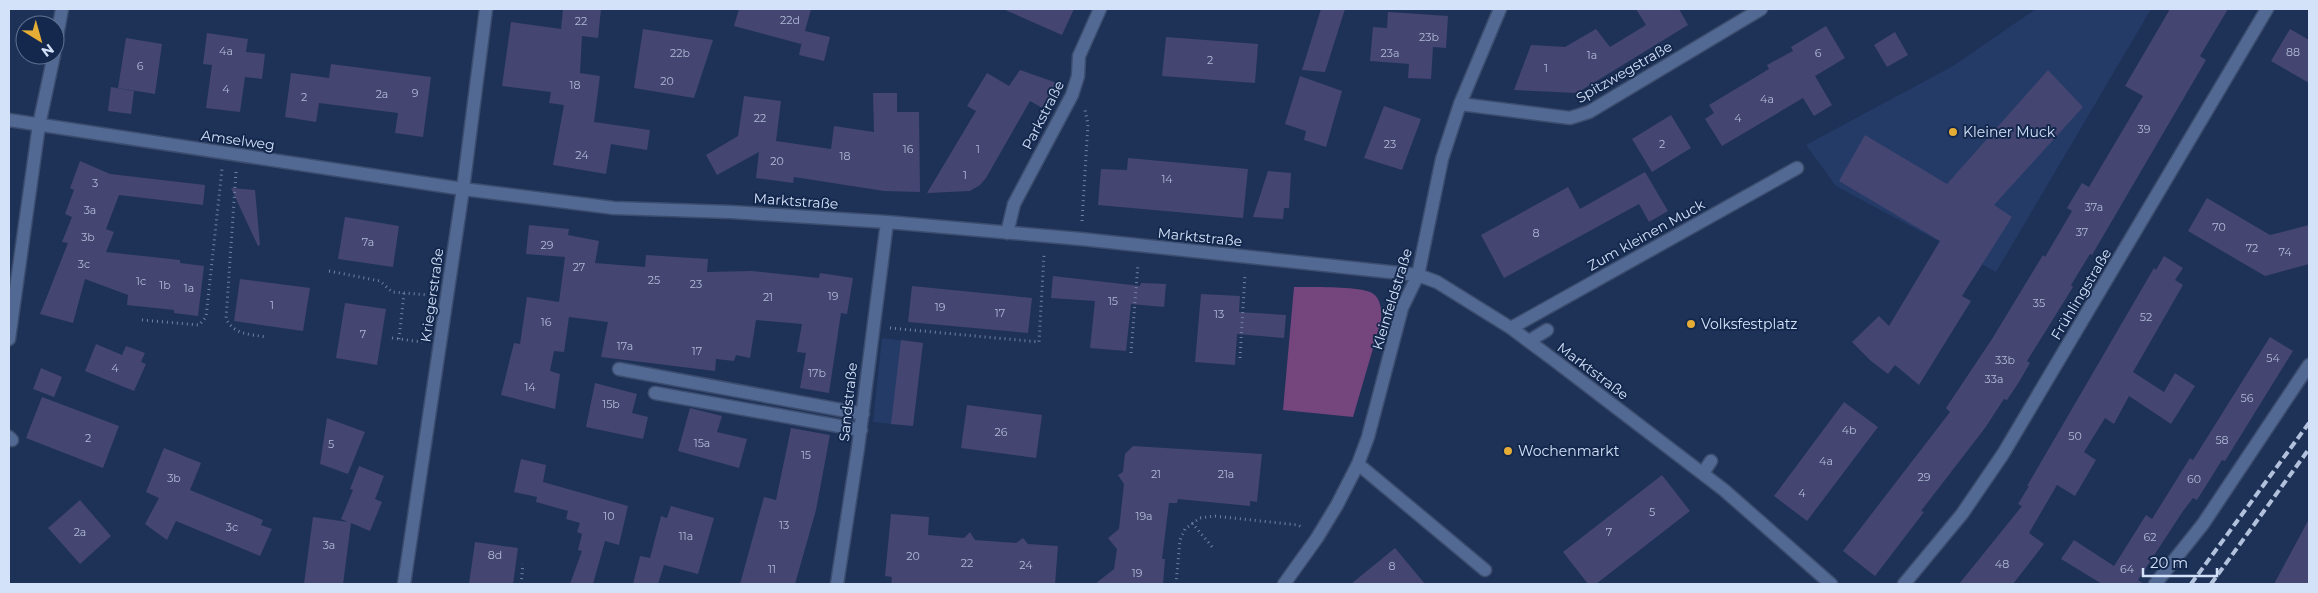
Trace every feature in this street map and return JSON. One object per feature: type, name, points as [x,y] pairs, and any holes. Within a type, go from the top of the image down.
[{"type":"street","name":"Kriegerstraße","points":[[404,584],[463,189],[486,9]]},
{"type":"street","name":"Parkstraße","points":[[1007,233],[1014,204],[1072,95],[1078,76],[1079,56],[1100,9]]},
{"type":"street","name":"Kleinfeldstraße","points":[[1284,584],[1317,538],[1358,464],[1374,421],[1402,308],[1418,275],[1442,159],[1460,104],[1500,9]]},
{"type":"street","name":"Spitzwegstraße","points":[[1460,104],[1570,118],[1588,112],[1761,9]]},
{"type":"street","name":"Frühlingstraße","points":[[1904,584],[1962,514],[2003,454],[2267,9]]},
{"type":"street","points":[[9,339],[39,125],[52,65]]},
{"type":"street","name":"Amselweg","points":[[9,120],[463,189]]},
{"type":"street","name":"Zum kleinen Muck","points":[[1511,328],[1797,168]]},
{"type":"street","name":"Marktstraße","points":[[463,189],[632,209],[731,212],[887,222],[1081,239],[1418,275],[1437,282],[1529,341],[1703,473],[1831,584]]},
{"type":"street","name":"Sandstraße","points":[[837,584],[863,414],[872,326],[887,222]]},
{"type":"street","points":[[1529,341],[1547,330]]},
{"type":"street","points":[[2155,584],[2203,524],[2309,365]]},
{"type":"street","points":[[619,369],[863,414]]},
{"type":"street","points":[[655,393],[860,430]]},
{"type":"street","points":[[1703,473],[1711,461]]},
{"type":"street","points":[[1358,464],[1486,570]]},
{"type":"path","points":[[1072,95],[1083,103],[1088,124],[1081,239]]},
{"type":"path","points":[[142,320],[200,325],[206,318],[223,153]]},
{"type":"path","points":[[237,155],[226,319],[230,327],[238,333],[266,337]]},
{"type":"path","points":[[872,326],[1038,342],[1045,237]]},
{"type":"path","points":[[1131,353],[1140,245]]},
{"type":"path","points":[[1240,358],[1246,257]]},
{"type":"path","points":[[329,271],[380,281],[392,292],[447,297]]},
{"type":"path","points":[[399,339],[404,293]]},
{"type":"path","points":[[392,338],[440,344]]},
{"type":"path","points":[[1176,584],[1180,540],[1185,529],[1200,518],[1214,516],[1298,525],[1317,538]]},
{"type":"path","points":[[1192,523],[1214,549]]},
{"type":"path","points":[[521,584],[524,564]]},
{"type":"shaded area","name":"Kleiner Muck","points":[[2036,9],[2151,9],[1996,272],[1836,186],[1806,145],[1953,66]]},
{"type":"shaded area","points":[[1294,287],[1357,289],[1372,293],[1379,301],[1381,321],[1353,417],[1283,410]]},
{"type":"shaded area","points":[[882,338],[922,343],[913,426],[873,422]]},
{"type":"building","points":[[563,9],[601,9],[598,38],[582,36],[580,73],[600,76],[594,122],[650,130],[647,150],[611,144],[606,174],[553,165],[564,105],[549,103],[551,92],[502,86],[511,22],[561,29]]},
{"type":"building","points":[[739,9],[811,9],[805,31],[830,37],[824,61],[799,55],[802,41],[801,44],[734,26]]},
{"type":"building","points":[[1003,9],[1074,9],[1062,35]]},
{"type":"building","points":[[1321,9],[1345,9],[1325,72],[1302,70]]},
{"type":"building","points":[[1636,9],[1679,9],[1688,25],[1577,93],[1514,90],[1531,45],[1565,47],[1596,29],[1610,47],[1646,25]]},
{"type":"building","points":[[2170,9],[2228,9],[2200,56],[2206,60],[2092,255],[2090,254],[2071,285],[2073,287],[2027,361],[2030,363],[2019,382],[2007,400],[2004,399],[1985,428],[1921,511],[1924,512],[1875,576],[1843,551],[1950,412],[1946,408],[1992,339],[2043,255],[2045,257],[2072,211],[2067,208],[2082,183],[2089,187],[2143,96],[2125,86]]},
{"type":"building","points":[[1388,12],[1448,16],[1446,48],[1433,47],[1431,79],[1408,78],[1409,64],[1370,61],[1373,27],[1387,28]]},
{"type":"building","points":[[1826,26],[1845,58],[1815,76],[1832,105],[1814,116],[1803,98],[1722,146],[1705,119],[1714,113],[1709,105],[1769,69],[1767,65],[1793,51],[1791,47]]},
{"type":"building","points":[[643,29],[713,40],[694,98],[634,88]]},
{"type":"building","points":[[2290,29],[2309,40],[2309,83],[2271,61]]},
{"type":"building","points":[[1895,32],[1908,55],[1887,67],[1874,45]]},
{"type":"building","points":[[207,33],[248,39],[246,52],[265,54],[262,79],[245,77],[240,112],[206,108],[212,65],[203,64]]},
{"type":"building","points":[[1166,37],[1258,44],[1255,83],[1162,76]]},
{"type":"building","points":[[126,38],[162,44],[155,94],[118,88]]},
{"type":"building","points":[[331,64],[431,77],[423,137],[395,133],[398,113],[319,103],[316,122],[285,117],[291,73],[329,78]]},
{"type":"building","points":[[1020,70],[1060,84],[1046,110],[1030,101],[986,178],[980,185],[970,191],[927,193],[976,111],[967,106],[987,73],[1009,86]]},
{"type":"building","points":[[2048,70],[2083,107],[1994,205],[2012,217],[1962,296],[1971,301],[1919,385],[1895,365],[1888,374],[1871,361],[1852,342],[1879,316],[1889,326],[1940,241],[1839,181],[1865,135],[1947,184]]},
{"type":"building","points":[[1300,76],[1342,91],[1326,147],[1304,140],[1306,131],[1285,124]]},
{"type":"building","points":[[111,87],[134,91],[131,114],[108,111]]},
{"type":"building","points":[[873,93],[897,93],[897,112],[919,112],[920,192],[884,191],[794,177],[793,183],[756,178],[759,152],[717,175],[706,155],[738,136],[744,96],[781,101],[776,141],[831,149],[834,126],[874,132]]},
{"type":"building","points":[[1384,106],[1421,119],[1402,170],[1364,158]]},
{"type":"building","points":[[1671,115],[1691,148],[1652,172],[1632,139]]},
{"type":"building","points":[[1128,158],[1248,169],[1243,218],[1098,205],[1101,169],[1127,170]]},
{"type":"building","points":[[80,161],[110,174],[205,185],[203,205],[119,195],[106,229],[114,232],[106,252],[180,260],[180,263],[204,266],[198,316],[174,313],[174,310],[127,305],[128,295],[85,279],[73,323],[40,314],[68,243],[62,242],[72,217],[65,214],[74,190],[70,188]]},
{"type":"building","points":[[1268,171],[1291,173],[1289,208],[1284,208],[1283,219],[1253,217]]},
{"type":"building","points":[[1645,172],[1668,211],[1649,222],[1639,204],[1504,278],[1481,235],[1568,187],[1580,209]]},
{"type":"building","points":[[231,188],[255,190],[260,245],[258,246]]},
{"type":"building","points":[[2207,198],[2270,235],[2309,225],[2309,264],[2265,276],[2188,231]]},
{"type":"building","points":[[345,217],[399,226],[393,267],[338,259]]},
{"type":"building","points":[[529,225],[569,229],[568,235],[599,241],[595,263],[645,267],[646,255],[708,259],[707,272],[752,271],[819,278],[820,273],[853,278],[847,314],[841,313],[829,393],[800,388],[806,353],[797,352],[802,324],[756,320],[750,358],[736,355],[734,361],[716,359],[715,371],[601,357],[608,322],[569,317],[564,352],[554,351],[550,371],[560,374],[555,409],[501,395],[514,343],[520,344],[527,297],[559,302],[565,257],[526,254]]},
{"type":"building","points":[[2164,256],[2183,268],[2175,280],[2183,285],[2133,372],[2164,392],[2175,373],[2195,386],[2171,424],[2129,396],[2114,424],[2105,418],[2084,452],[2096,460],[2075,496],[2057,485],[2029,533],[2044,544],[2013,584],[1959,584],[2022,506],[2018,504],[2029,486],[2027,486],[2154,268],[2156,270]]},
{"type":"building","points":[[1053,276],[1140,286],[1141,283],[1166,284],[1164,307],[1131,304],[1126,351],[1090,348],[1095,301],[1051,298]]},
{"type":"building","points":[[240,279],[310,288],[303,331],[234,321]]},
{"type":"building","points":[[912,286],[1032,298],[1028,333],[908,322]]},
{"type":"building","points":[[1201,294],[1240,296],[1239,312],[1286,315],[1284,338],[1237,334],[1235,365],[1195,362]]},
{"type":"building","points":[[345,303],[386,309],[377,365],[336,358]]},
{"type":"building","points":[[2270,337],[2293,351],[2225,461],[2222,460],[2197,500],[2193,498],[2183,511],[2138,580],[2144,584],[2102,584],[2061,559],[2074,540],[2114,566],[2146,515],[2152,519],[2190,458],[2193,460]]},
{"type":"building","points":[[901,340],[923,343],[913,426],[891,424]]},
{"type":"building","points":[[96,344],[122,355],[126,346],[145,353],[141,362],[146,364],[134,391],[85,371]]},
{"type":"building","points":[[41,368],[62,377],[54,397],[33,389]]},
{"type":"building","points":[[595,383],[637,394],[632,413],[648,417],[643,439],[586,427]]},
{"type":"building","points":[[42,397],[119,426],[103,468],[26,438]]},
{"type":"building","points":[[1844,402],[1878,427],[1807,521],[1774,496]]},
{"type":"building","points":[[967,405],[1042,415],[1036,458],[961,448]]},
{"type":"building","points":[[690,408],[722,416],[717,432],[747,439],[739,468],[678,451]]},
{"type":"building","points":[[327,418],[365,432],[348,474],[320,464]]},
{"type":"building","points":[[791,428],[830,435],[816,510],[795,584],[740,584],[764,497],[776,500]]},
{"type":"building","points":[[1133,446],[1262,454],[1257,502],[1250,501],[1250,506],[1178,499],[1177,503],[1169,503],[1162,559],[1165,559],[1163,584],[1095,584],[1114,569],[1117,549],[1108,538],[1119,529],[1124,484],[1118,475],[1123,472],[1125,454]]},
{"type":"building","points":[[164,448],[201,463],[190,490],[263,520],[261,525],[272,529],[260,556],[176,521],[167,540],[145,524],[159,498],[146,492]]},
{"type":"building","points":[[521,459],[546,465],[543,482],[628,506],[619,545],[605,541],[593,584],[570,584],[582,551],[578,550],[582,534],[577,532],[580,523],[566,519],[568,511],[536,502],[537,497],[514,492]]},
{"type":"building","points":[[359,466],[384,476],[375,499],[382,502],[370,531],[351,523],[343,584],[304,584],[313,517],[348,522],[341,519],[353,490],[350,489]]},
{"type":"building","points":[[1662,475],[1690,511],[1596,584],[1588,584],[1563,552]]},
{"type":"building","points":[[80,500],[111,536],[80,564],[48,528]]},
{"type":"building","points":[[671,506],[714,518],[698,574],[664,565],[658,584],[633,584],[640,556],[650,558],[661,516],[667,518]]},
{"type":"building","points":[[891,514],[929,517],[928,535],[964,538],[970,532],[975,540],[1016,543],[1023,538],[1028,544],[1058,546],[1055,584],[891,584],[892,577],[885,576]]},
{"type":"building","points":[[2309,519],[2309,584],[2274,584]]},
{"type":"building","points":[[475,542],[518,548],[513,584],[469,584]]},
{"type":"building","points":[[1395,548],[1425,584],[1351,584]]},
{"type":"railway","points":[[2191,584],[2309,423]]},
{"type":"railway","points":[[2211,584],[2309,449]]},
{"type":"place","name":"Kleiner Muck","points":[[1953,132]]},
{"type":"place","name":"Volksfestplatz","points":[[1691,324]]},
{"type":"place","name":"Wochenmarkt","points":[[1508,451]]}]
